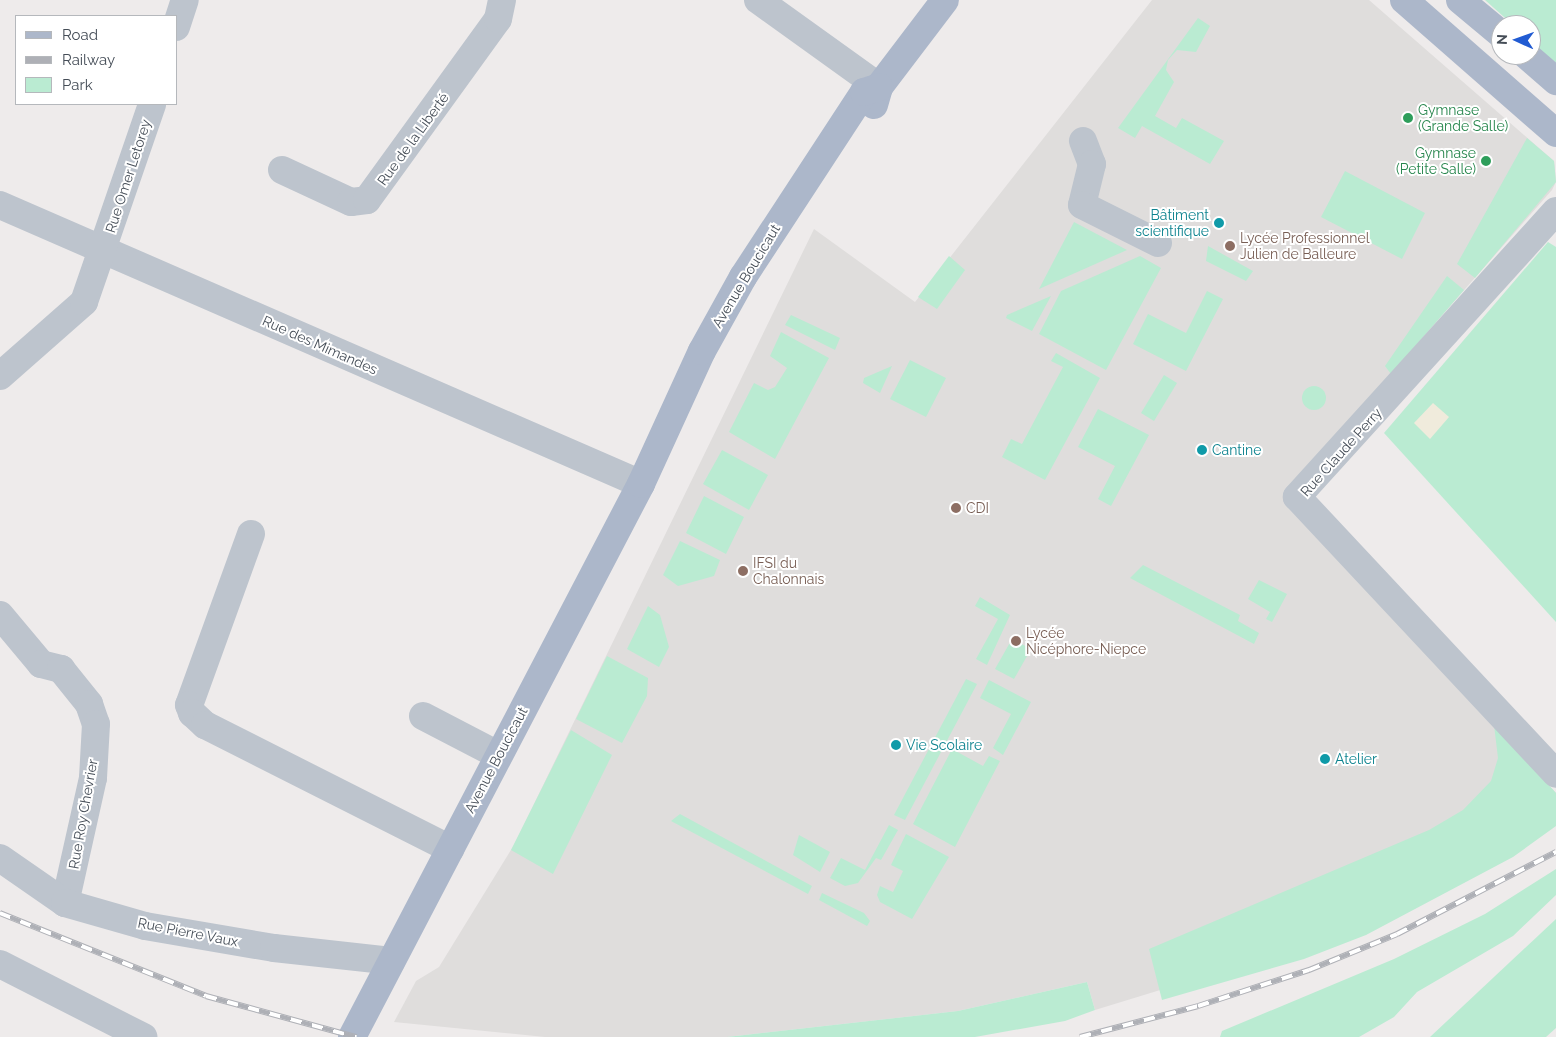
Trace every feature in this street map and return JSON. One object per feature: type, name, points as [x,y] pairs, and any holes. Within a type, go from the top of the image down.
[{"type":"main road","name":"Avenue Boucicaut","points":[[352,1037],[641,484],[702,351],[743,277],[864,92],[879,87],[945,0]]},
{"type":"main road","points":[[1404,0],[1556,133]]},
{"type":"main road","points":[[1460,0],[1491,26]]},
{"type":"main road","points":[[1538,65],[1556,81]]},
{"type":"street","points":[[178,22],[185,0]]},
{"type":"street","name":"Rue de la Liberté","points":[[282,170],[352,202],[368,200],[498,19],[502,0]]},
{"type":"street","points":[[758,0],[879,87]]},
{"type":"street","name":"Rue Omer Letorey","points":[[105,249],[152,105]]},
{"type":"street","points":[[1083,140],[1092,164],[1082,205],[1158,243]]},
{"type":"street","name":"Rue des Mimandes","points":[[0,205],[105,249],[641,484]]},
{"type":"street","name":"Rue Claude Perry","points":[[1556,211],[1298,496],[1556,774]]},
{"type":"street","points":[[0,376],[84,302],[105,249]]},
{"type":"street","points":[[252,534],[189,705],[192,713],[205,725],[450,849]]},
{"type":"street","name":"Rue Roy Chevrier","points":[[0,615],[41,664],[61,669],[89,704],[96,724],[93,778],[65,903]]},
{"type":"street","points":[[424,716],[498,755]]},
{"type":"street","name":"Rue Pierre Vaux","points":[[0,858],[65,903],[145,926],[274,948],[391,961]]},
{"type":"street","points":[[0,964],[143,1037]]},
{"type":"shaded area","name":"Lycée Nicéphore-Niepce","points":[[1152,0],[1369,0],[1554,161],[1556,182],[1552,190],[1284,495],[1556,793],[1359,929],[1095,1010],[1087,982],[958,1011],[727,1037],[545,1037],[394,1022],[416,981],[439,967],[514,845],[814,229],[915,302]]},
{"type":"green space","points":[[1485,0],[1556,0],[1556,63],[1541,50],[1541,15],[1502,15]]},
{"type":"green space","points":[[1198,18],[1210,26],[1196,52],[1177,50],[1168,60],[1166,70],[1174,82],[1155,116],[1176,128],[1182,118],[1224,141],[1210,164],[1142,126],[1135,138],[1118,128]]},
{"type":"green space","points":[[1527,138],[1554,161],[1556,182],[1475,278],[1457,264]]},
{"type":"green space","points":[[1345,171],[1425,213],[1402,259],[1321,217]]},
{"type":"green space","points":[[1074,222],[1127,250],[1039,289]]},
{"type":"green space","points":[[1548,242],[1556,247],[1556,622],[1384,433]]},
{"type":"green space","points":[[1208,246],[1253,271],[1246,281],[1206,261]]},
{"type":"green space","points":[[949,256],[965,270],[937,309],[918,297]]},
{"type":"green space","points":[[1140,256],[1161,268],[1106,370],[1039,334],[1061,291]]},
{"type":"green space","points":[[1447,276],[1464,290],[1391,374],[1385,366]]},
{"type":"green space","points":[[1207,291],[1223,299],[1186,371],[1133,344],[1148,314],[1186,333]]},
{"type":"green space","points":[[1051,296],[1032,331],[1006,318],[1007,315]]},
{"type":"green space","points":[[791,315],[840,338],[835,350],[785,325]]},
{"type":"green space","points":[[781,332],[829,358],[775,459],[729,432],[754,383],[768,390],[775,387],[787,368],[770,356]]},
{"type":"green space","points":[[1056,353],[1100,378],[1045,480],[1002,457],[1011,439],[1022,444],[1063,367],[1051,361]]},
{"type":"green space","points":[[910,360],[946,378],[926,417],[890,399]]},
{"type":"green space","points":[[892,366],[880,393],[863,383],[864,378]]},
{"type":"green space","points":[[1164,375],[1177,383],[1154,421],[1141,413]]},
{"type":"green space","points":[[1314,386],[1319,387],[1325,393],[1325,403],[1319,409],[1314,410],[1309,409],[1303,403],[1302,398],[1303,393],[1309,387]]},
{"type":"green space","points":[[1098,409],[1149,435],[1111,506],[1098,499],[1115,466],[1078,447]]},
{"type":"green space","points":[[722,450],[768,475],[749,510],[703,484]]},
{"type":"green space","points":[[704,496],[744,517],[726,554],[686,533]]},
{"type":"green space","points":[[680,541],[720,560],[714,576],[678,586],[663,575]]},
{"type":"green space","points":[[1143,565],[1240,615],[1238,621],[1259,633],[1254,644],[1130,578]]},
{"type":"green space","points":[[1259,580],[1287,594],[1272,622],[1266,619],[1270,612],[1248,599]]},
{"type":"green space","points":[[980,597],[1010,615],[987,665],[976,659],[998,619],[975,606]]},
{"type":"green space","points":[[648,606],[660,615],[669,647],[659,667],[627,649]]},
{"type":"green space","points":[[1012,639],[1031,649],[1014,679],[995,669]]},
{"type":"green space","points":[[607,656],[648,678],[647,696],[622,743],[576,719]]},
{"type":"green space","points":[[966,679],[977,684],[905,820],[894,815]]},
{"type":"green space","points":[[989,680],[1031,702],[1003,755],[993,748],[1011,714],[980,698]]},
{"type":"green space","points":[[1494,725],[1556,793],[1556,826],[1513,857],[1366,935],[1304,959],[1162,1000],[1149,949],[1429,830],[1463,810],[1491,781],[1498,758]]},
{"type":"green space","points":[[571,730],[612,755],[553,874],[511,850]]},
{"type":"green space","points":[[952,749],[983,766],[989,756],[1000,761],[955,847],[913,824]]},
{"type":"green space","points":[[680,814],[812,886],[808,894],[671,821]]},
{"type":"green space","points":[[889,825],[898,830],[881,860],[876,858],[858,883],[845,886],[830,878],[841,858],[865,870]]},
{"type":"green space","points":[[906,834],[949,857],[912,919],[880,902],[877,895],[880,886],[893,892],[903,871],[891,865]]},
{"type":"green space","points":[[799,835],[830,852],[820,872],[793,855]]},
{"type":"green space","points":[[1556,869],[1556,895],[1513,936],[1417,992],[1394,1017],[1359,1037],[1220,1037],[1222,1031],[1394,959],[1485,914]]},
{"type":"green space","points":[[822,893],[864,913],[870,921],[867,926],[819,900]]},
{"type":"green space","points":[[1556,919],[1556,1028],[1546,1037],[1430,1037]]},
{"type":"green space","points":[[1087,982],[1095,1010],[1065,1021],[975,1037],[727,1037],[958,1011]]},
{"type":"sand","points":[[1433,403],[1449,417],[1430,439],[1414,423]]},
{"type":"railway","points":[[1080,1037],[1198,1006],[1309,970],[1397,934],[1556,852]]},
{"type":"railway","points":[[0,913],[206,996],[356,1037]]},
{"type":"place","name":"Gymnase (Grande Salle)","points":[[1408,118]]},
{"type":"place","name":"Gymnase (Petite Salle)","points":[[1486,161]]},
{"type":"place","name":"Bâtiment scientifique","points":[[1219,223]]},
{"type":"place","name":"Lycée Professionnel Julien de Balleure","points":[[1230,246]]},
{"type":"place","name":"Cantine","points":[[1202,450]]},
{"type":"place","name":"CDI","points":[[956,508]]},
{"type":"place","name":"IFSI du Chalonnais","points":[[743,571]]},
{"type":"place","name":"Lycée Nicéphore-Niepce","points":[[1016,641]]},
{"type":"place","name":"Vie Scolaire","points":[[896,745]]},
{"type":"place","name":"Atelier","points":[[1325,759]]}]
